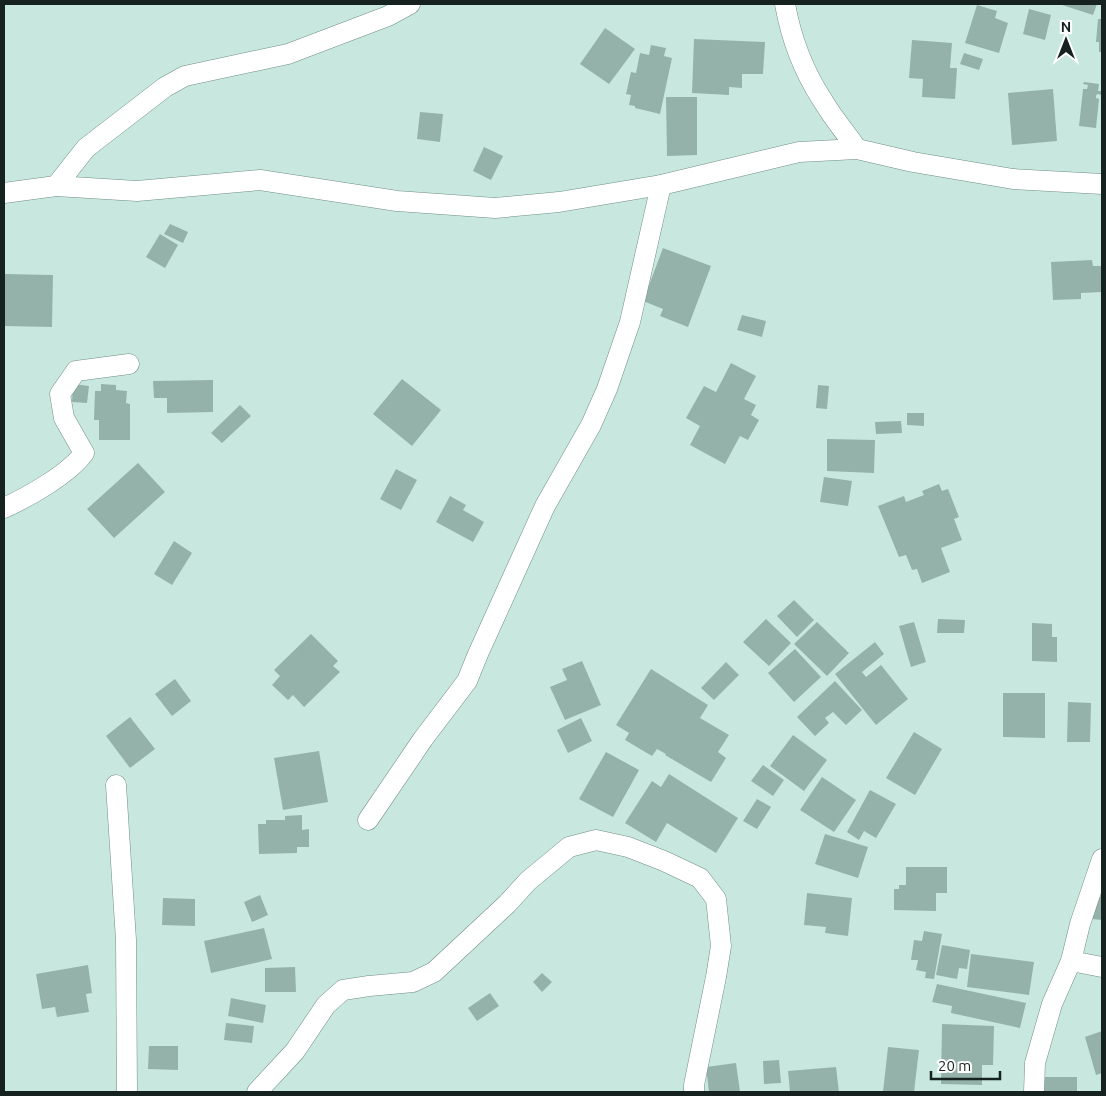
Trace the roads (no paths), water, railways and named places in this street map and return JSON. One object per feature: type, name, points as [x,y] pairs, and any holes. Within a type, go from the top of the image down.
[{"type":"street","points":[[56,186],[86,148],[165,87],[185,76],[288,54],[388,16],[410,4]]},
{"type":"street","points":[[785,4],[804,68],[822,101],[857,149]]},
{"type":"street","points":[[4,193],[56,186],[137,191],[260,180],[397,201],[495,208],[559,202],[661,185],[799,152],[857,149],[913,162],[1013,179],[1102,184]]},
{"type":"street","points":[[368,820],[423,739],[467,681],[545,506],[592,425],[607,389],[630,322],[661,185]]},
{"type":"street","points":[[4,508],[20,500],[76,463],[84,453],[64,418],[60,394],[76,371],[129,364]]},
{"type":"street","points":[[116,785],[126,940],[127,1092]]},
{"type":"street","points":[[257,1092],[295,1051],[326,1005],[343,990],[413,982],[434,972],[548,864],[569,847],[596,840],[628,847],[700,878],[716,899],[721,946],[694,1092]]},
{"type":"street","points":[[1034,1092],[1035,1063],[1047,1021],[1052,1004],[1071,961],[1080,924],[1102,859]]},
{"type":"street","points":[[1071,961],[1102,967]]}]
